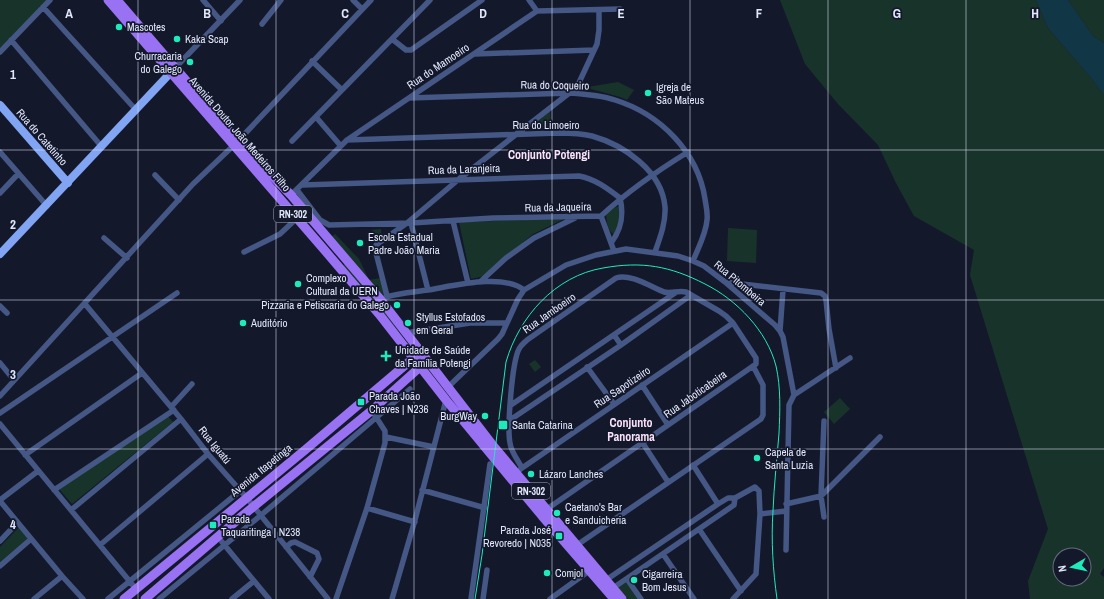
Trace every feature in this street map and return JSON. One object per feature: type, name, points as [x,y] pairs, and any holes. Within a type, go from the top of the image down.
[{"type":"main road","name":"Avenida Doutor João Medeiros Filho","points":[[108,0],[173,70]]},
{"type":"main road","name":"Avenida Doutor João Medeiros Filho","points":[[117,0],[173,70],[236,144],[267,184],[379,314],[438,374],[519,470],[547,509],[622,599]]},
{"type":"main road","points":[[0,254],[47,206],[173,70]]},
{"type":"main road","name":"Rua do Catetinho","points":[[0,105],[68,183]]},
{"type":"main road","name":"Avenida Doutor João Medeiros Filho","points":[[236,144],[294,193],[300,205],[345,260],[384,298],[419,356]]},
{"type":"main road","points":[[267,184],[272,181],[291,199],[300,205]]},
{"type":"main road","points":[[315,238],[324,243],[338,259],[342,261],[345,260]]},
{"type":"main road","points":[[145,599],[303,467],[374,414],[404,380],[420,367],[419,356]]},
{"type":"main road","name":"Avenida Itapetinga","points":[[124,599],[193,542],[243,494],[305,450],[419,356]]},
{"type":"main road","name":"RN-302","points":[[420,367],[446,400],[614,599]]},
{"type":"main road","points":[[404,380],[420,376],[428,378]]},
{"type":"main road","points":[[305,450],[313,459]]},
{"type":"main road","points":[[295,457],[303,467]]},
{"type":"main road","points":[[193,542],[201,551]]},
{"type":"main road","points":[[176,556],[184,566]]},
{"type":"street","points":[[0,52],[50,0]]},
{"type":"street","points":[[203,0],[221,20]]},
{"type":"street","points":[[173,70],[240,0]]},
{"type":"street","points":[[262,24],[281,0]]},
{"type":"street","points":[[353,0],[362,9]]},
{"type":"street","points":[[0,396],[179,200],[220,158],[236,144],[312,61],[371,0]]},
{"type":"street","points":[[292,141],[430,0]]},
{"type":"street","points":[[392,39],[406,50],[411,50],[482,0]]},
{"type":"street","points":[[529,0],[538,11],[620,9]]},
{"type":"street","points":[[43,8],[136,110]]},
{"type":"street","points":[[524,290],[512,283],[480,282],[384,298],[375,249],[376,245],[409,223],[459,179],[577,86],[597,44],[599,30],[598,10]]},
{"type":"street","name":"Rua do Mamoeiro","points":[[294,193],[347,140],[538,11]]},
{"type":"street","points":[[11,40],[102,147]]},
{"type":"street","points":[[474,54],[594,50]]},
{"type":"street","points":[[312,61],[342,90]]},
{"type":"street","name":"Rua do Coqueiro","points":[[410,98],[570,93],[588,94],[616,100],[639,111],[665,129],[680,142],[688,152],[702,183],[707,207],[707,220],[704,234],[694,261]]},
{"type":"street","points":[[316,118],[340,146]]},
{"type":"street","name":"Rua do Limoeiro","points":[[347,140],[558,133],[577,133],[591,136],[617,146],[642,164],[652,174],[661,192],[665,210],[663,225],[655,252]]},
{"type":"street","points":[[0,152],[47,206]]},
{"type":"street","name":"Rua da Jaqueira","points":[[294,193],[320,220],[327,224],[409,223],[493,218],[601,216],[620,198],[652,174],[688,152]]},
{"type":"street","points":[[0,193],[18,174]]},
{"type":"street","points":[[155,176],[179,200]]},
{"type":"street","name":"Rua da Laranjeira","points":[[303,185],[579,176],[589,178],[599,183],[620,198]]},
{"type":"street","points":[[611,243],[616,237],[622,221],[620,198]]},
{"type":"street","points":[[601,216],[614,251]]},
{"type":"street","points":[[480,282],[506,258],[534,238],[577,217]]},
{"type":"street","points":[[244,252],[280,234],[297,218]]},
{"type":"street","points":[[454,221],[468,283]]},
{"type":"street","points":[[409,223],[428,290]]},
{"type":"street","points":[[104,238],[127,258]]},
{"type":"street","name":"Rua Pitombeira","points":[[448,387],[498,339],[524,290],[566,265],[614,251],[631,249],[655,252],[678,256],[694,261],[704,266],[725,282],[780,331]]},
{"type":"street","name":"Rua Jamboeiro","points":[[519,470],[510,446],[509,437],[512,381],[516,358],[520,348],[527,340],[616,278],[623,277],[646,283],[665,292],[675,293]]},
{"type":"street","points":[[725,282],[821,294],[825,296],[836,368]]},
{"type":"street","points":[[783,290],[780,331],[785,344],[794,395]]},
{"type":"street","points":[[511,405],[675,293],[682,291],[691,294],[719,311],[733,323],[756,358],[755,365],[763,385],[763,415],[761,419],[577,545]]},
{"type":"street","points":[[0,413],[177,293]]},
{"type":"street","points":[[510,420],[621,345],[691,294]]},
{"type":"street","name":"Rua Iguatú","points":[[85,304],[111,337],[181,418],[208,454],[254,507],[328,599]]},
{"type":"street","points":[[0,306],[7,313]]},
{"type":"street","points":[[408,336],[470,323],[507,323]]},
{"type":"street","name":"Rua Sapotizeiro","points":[[519,470],[733,323]]},
{"type":"street","points":[[614,334],[621,345]]},
{"type":"street","points":[[786,550],[789,405],[794,395],[850,358]]},
{"type":"street","points":[[0,364],[14,380]]},
{"type":"street","name":"Rua Jaboticabeira","points":[[547,509],[755,365]]},
{"type":"street","points":[[587,367],[614,404]]},
{"type":"street","points":[[25,455],[142,373]]},
{"type":"street","points":[[54,490],[172,408],[192,384]]},
{"type":"street","points":[[642,385],[668,425]]},
{"type":"street","points":[[159,599],[224,544],[260,516],[374,414],[410,389]]},
{"type":"street","points":[[392,599],[415,522],[446,400]]},
{"type":"street","points":[[336,599],[367,508],[385,444],[385,431],[374,414]]},
{"type":"street","points":[[71,510],[181,418]]},
{"type":"street","points":[[824,421],[822,496],[824,517]]},
{"type":"street","points":[[0,424],[136,589]]},
{"type":"street","points":[[386,437],[434,447]]},
{"type":"street","points":[[786,504],[822,496],[880,437]]},
{"type":"street","points":[[642,442],[668,482]]},
{"type":"street","points":[[100,545],[208,454]]},
{"type":"street","points":[[471,599],[490,464]]},
{"type":"street","points":[[693,465],[718,504]]},
{"type":"street","points":[[38,471],[0,501],[17,523],[83,599]]},
{"type":"street","points":[[606,580],[718,504],[728,498],[734,498],[755,487],[759,491],[760,514],[756,574],[733,599]]},
{"type":"street","points":[[422,490],[485,508]]},
{"type":"street","name":"Avenida Itapetinga","points":[[108,599],[243,494]]},
{"type":"street","points":[[613,588],[734,505],[734,498]]},
{"type":"street","points":[[367,508],[415,522]]},
{"type":"street","points":[[760,514],[786,511]]},
{"type":"street","points":[[0,541],[17,523]]},
{"type":"street","points":[[699,529],[741,592]]},
{"type":"street","points":[[218,537],[269,599]]},
{"type":"street","points":[[0,566],[31,539]]},
{"type":"street","points":[[286,547],[291,543],[296,542],[317,553],[319,559],[310,577]]},
{"type":"street","points":[[663,554],[694,599]]},
{"type":"street","points":[[483,599],[487,570]]},
{"type":"street","points":[[550,599],[589,570]]},
{"type":"street","points":[[34,599],[62,576]]},
{"type":"street","points":[[627,578],[641,599]]},
{"type":"street","points":[[232,599],[254,581]]},
{"type":"green space","points":[[0,0],[47,0],[0,48]]},
{"type":"green space","points":[[780,0],[1036,0],[1048,28],[1092,79],[1102,93],[1104,93],[1104,568],[1100,574],[1104,577],[1104,599],[1030,599],[1028,581],[1048,529],[970,275],[974,250],[914,216],[878,145],[838,104],[805,64]]},
{"type":"green space","points":[[1068,0],[1104,0],[1104,43],[1093,36]]},
{"type":"green space","points":[[618,82],[634,90],[627,100],[588,87]]},
{"type":"green space","points":[[550,111],[551,128],[528,130]]},
{"type":"green space","points":[[621,206],[619,224],[615,235],[609,229],[606,214],[616,207]]},
{"type":"green space","points":[[564,219],[533,234],[484,276],[471,279],[459,222]]},
{"type":"green space","points":[[728,228],[757,230],[756,263],[727,261]]},
{"type":"green space","points":[[381,229],[381,238],[373,238],[372,230]]},
{"type":"green space","points":[[335,234],[359,259],[369,280],[381,278],[386,296],[381,297],[330,238]]},
{"type":"green space","points":[[346,263],[407,341],[343,266]]},
{"type":"green space","points":[[535,360],[541,367],[535,372],[529,364]]},
{"type":"green space","points":[[840,398],[850,409],[834,424],[824,412]]},
{"type":"green space","points":[[168,416],[173,422],[72,504],[59,489]]},
{"type":"green space","points":[[19,527],[28,538],[0,562],[0,547]]},
{"type":"green space","points":[[627,582],[639,599],[628,599],[619,590],[619,587]]},
{"type":"water","points":[[1036,0],[1068,0],[1093,36],[1104,43],[1104,93],[1102,93],[1092,79],[1048,28]]},
{"type":"tram line","points":[[475,599],[482,555],[506,362],[512,345],[520,329],[530,315],[541,301],[555,289],[586,272],[603,268],[630,265],[643,265],[668,269],[692,278],[717,291],[749,318],[766,341],[772,353],[778,374],[780,400],[772,533],[773,566],[777,599]]},
{"type":"place","name":"Mascotes","points":[[119,27]]},
{"type":"place","name":"Kaka Scap","points":[[177,39]]},
{"type":"place","name":"Churracaria do Galego","points":[[190,62]]},
{"type":"place","name":"Igreja de São Mateus","points":[[648,93]]},
{"type":"place","name":"Escola Estadual Padre João Maria","points":[[360,243]]},
{"type":"place","name":"Complexo Cultural da UERN","points":[[298,284]]},
{"type":"place","name":"Pizzaria e Petiscaria do Galego","points":[[397,305]]},
{"type":"place","name":"Auditório","points":[[243,323]]},
{"type":"place","name":"Styllus Estofados em Geral","points":[[408,323]]},
{"type":"place","name":"Unidade de Saúde da Família Potengi","points":[[386,356]]},
{"type":"place","name":"Parada João Chaves | N236","points":[[361,402]]},
{"type":"place","name":"BurgWay","points":[[485,416]]},
{"type":"place","name":"Santa Catarina","points":[[503,425]]},
{"type":"place","name":"Capela de Santa Luzia","points":[[757,458]]},
{"type":"place","name":"Lázaro Lanches","points":[[531,474]]},
{"type":"place","name":"Caetano's Bar e Sanduicheria","points":[[557,513]]},
{"type":"place","name":"Parada Taquaritinga | N238","points":[[213,525]]},
{"type":"place","name":"Parada José Revoredo | N035","points":[[559,536]]},
{"type":"place","name":"Comjol","points":[[547,573]]},
{"type":"place","name":"Cigarreira Bom Jesus","points":[[634,580]]},
{"type":"district","name":"Conjunto Potengi","points":[[549,155]]},
{"type":"district","name":"Conjunto Panorama","points":[[631,430]]}]
